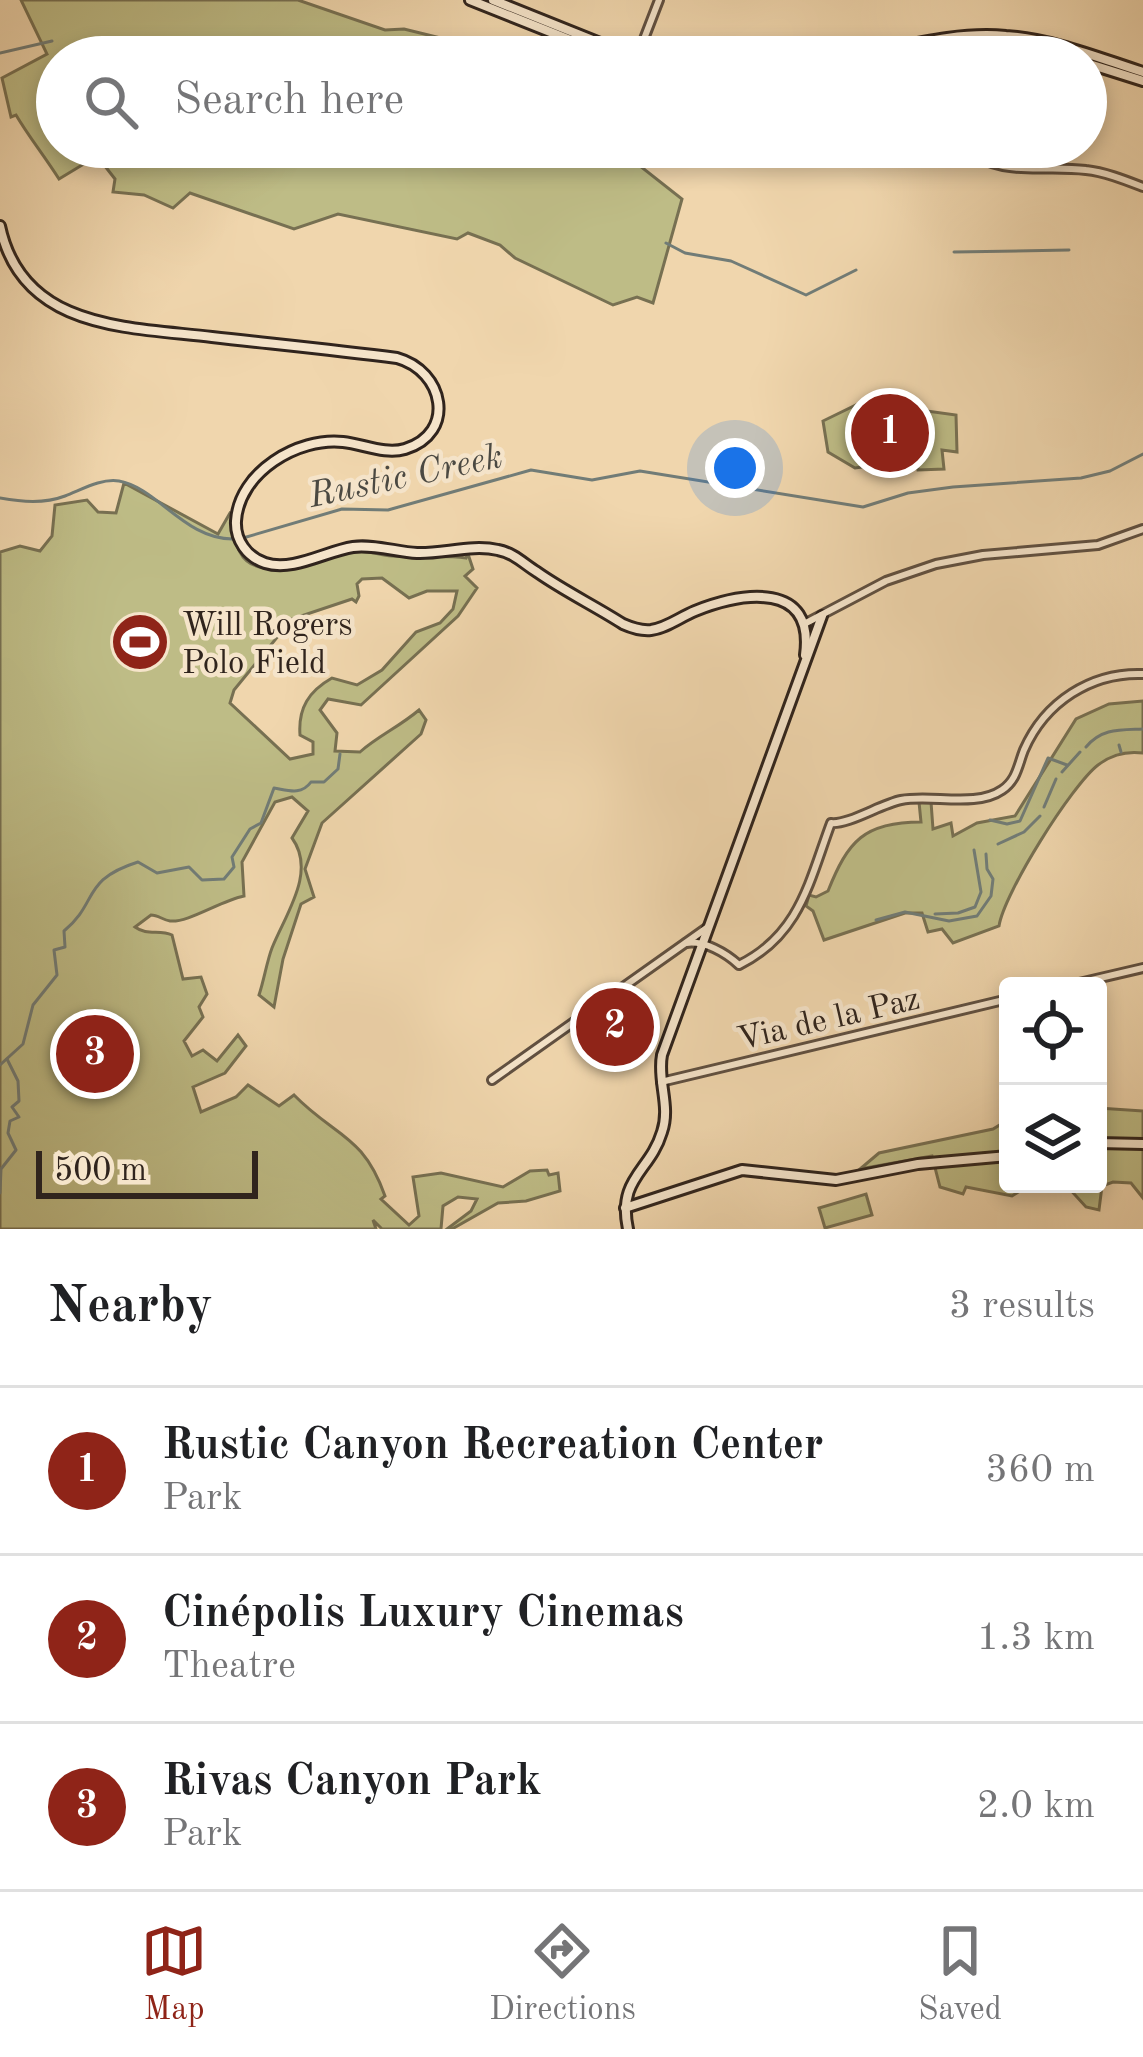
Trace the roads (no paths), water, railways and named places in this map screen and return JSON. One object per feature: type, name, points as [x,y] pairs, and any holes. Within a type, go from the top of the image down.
[{"type":"main road","points":[[470,0],[579,36]]},
{"type":"main road","points":[[487,2],[565,36]]},
{"type":"main road","points":[[1107,64],[1143,77]]},
{"type":"main road","points":[[1107,68],[1143,77]]},
{"type":"main road","points":[[0,226],[8,252],[26,280],[53,303],[92,321],[397,358],[428,374],[439,406],[430,430],[416,444],[389,451],[322,442],[280,458],[258,474],[236,521],[242,546],[260,561],[286,565],[353,547],[437,554],[493,549],[510,554],[623,624],[642,630],[760,594],[777,593],[806,618]]},
{"type":"main road","points":[[747,600],[785,601],[796,607],[806,618],[812,641]]},
{"type":"main road","points":[[806,618],[824,613]]},
{"type":"main road","points":[[630,1229],[631,1182],[662,1132],[666,1110],[662,1054],[824,613]]},
{"type":"main road","points":[[805,655],[806,618]]},
{"type":"main road","points":[[1107,1143],[1143,1144]]},
{"type":"main road","points":[[627,1207],[742,1170],[836,1180],[918,1164],[999,1157]]},
{"type":"street","points":[[644,36],[659,0]]},
{"type":"street","points":[[1003,168],[1086,170],[1143,187]]},
{"type":"street","points":[[824,613],[886,580],[936,563],[1098,545],[1143,530]]},
{"type":"street","points":[[686,943],[723,952],[739,965],[769,948],[788,929],[831,823],[841,824],[902,800],[981,798],[999,792],[1017,773],[1042,720],[1063,699],[1102,679],[1143,674]]},
{"type":"street","points":[[492,1080],[708,927]]},
{"type":"street","points":[[1104,977],[1143,968]]},
{"type":"street","name":"Via de la Paz","points":[[662,1080],[999,1001]]},
{"type":"waterway","points":[[0,53],[36,45]]},
{"type":"waterway","points":[[666,243],[685,253],[731,261],[806,295],[856,270]]},
{"type":"waterway","points":[[954,252],[1069,250]]},
{"type":"waterway","name":"Rustic Creek","points":[[243,538],[342,509],[388,510],[531,470],[592,480],[640,471],[863,507],[908,493],[953,487],[1081,478],[1110,471],[1143,454]]},
{"type":"waterway","name":"Rustic Creek","points":[[0,498],[49,500],[119,481],[147,493],[201,531],[234,539]]},
{"type":"waterway","points":[[1086,747],[1105,733],[1143,729]]},
{"type":"waterway","points":[[1119,745],[1121,752]]},
{"type":"waterway","points":[[1062,772],[1080,752]]},
{"type":"waterway","points":[[0,1065],[23,1044],[33,1005],[57,975],[54,950],[65,947],[64,931],[107,876],[138,862],[157,873],[189,867],[202,880],[224,879],[250,829],[261,823],[274,788],[298,791],[311,782],[324,782],[338,769],[340,754]]},
{"type":"waterway","points":[[990,820],[1020,821],[1048,758],[1067,765]]},
{"type":"waterway","points":[[1044,807],[1056,779]]},
{"type":"waterway","points":[[998,844],[1024,832],[1040,816]]},
{"type":"waterway","points":[[935,914],[975,907],[981,892],[974,850]]},
{"type":"waterway","points":[[876,920],[905,912],[949,921],[977,916],[991,896],[993,879],[986,854]]},
{"type":"waterway","points":[[0,1193],[1,1169],[16,1150],[8,1133],[10,1121],[19,1117],[12,1107],[19,1101],[18,1081],[7,1059]]},
{"type":"place","name":"Rustic Canyon Recreation Center","points":[[890,433]]},
{"type":"place","name":"Will Rogers Polo Field","points":[[140,642]]},
{"type":"place","name":"Cinépolis Luxury Cinemas","points":[[615,1027]]},
{"type":"place","name":"Rivas Canyon Park","points":[[95,1054]]}]
